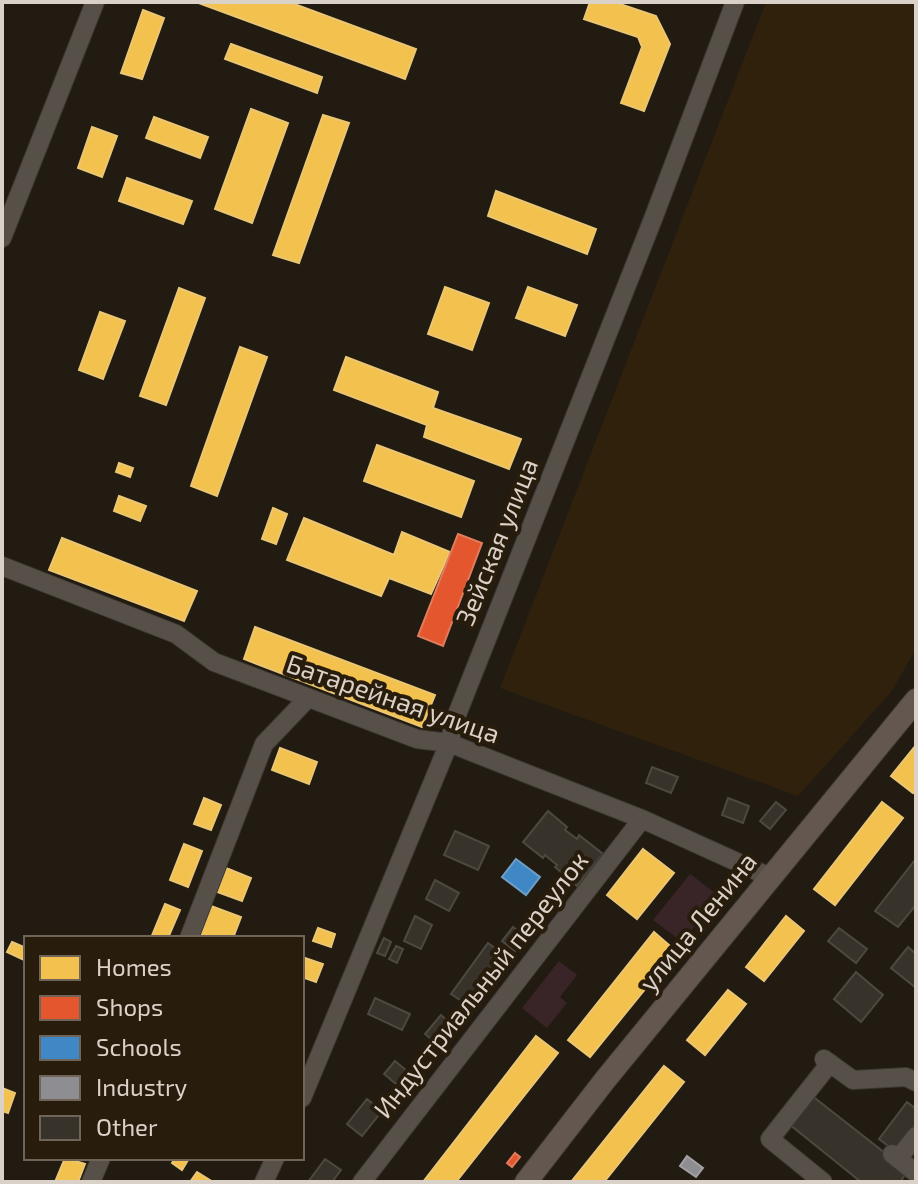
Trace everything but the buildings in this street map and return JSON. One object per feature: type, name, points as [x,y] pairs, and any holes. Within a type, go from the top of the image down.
[{"type":"main road","name":"улица Ленина","points":[[526,1182],[605,1080],[916,700]]},
{"type":"street","points":[[2,238],[95,2]]},
{"type":"street","name":"Зейская улица","points":[[304,1093],[449,743],[456,717],[653,219],[735,2]]},
{"type":"street","name":"Батарейная улица","points":[[2,566],[176,634],[214,662],[417,739],[449,743],[642,819],[770,877]]},
{"type":"street","points":[[190,936],[264,744],[308,698]]},
{"type":"street","name":"Индустриальный переулок","points":[[362,1182],[642,819]]},
{"type":"street","points":[[823,1182],[770,1139],[827,1061],[853,1080],[906,1077],[916,1082]]},
{"type":"street","points":[[916,1136],[895,1157],[916,1173]]},
{"type":"street","points":[[91,1182],[100,1160]]},
{"type":"street","points":[[264,1182],[274,1160]]},
{"type":"shaded area","points":[[766,2],[916,2],[916,649],[891,692],[798,796],[500,688]]},
{"type":"shaded area","points":[[690,874],[719,896],[682,942],[653,920]]},
{"type":"shaded area","points":[[559,961],[577,975],[560,997],[567,1003],[547,1028],[522,1008]]}]
